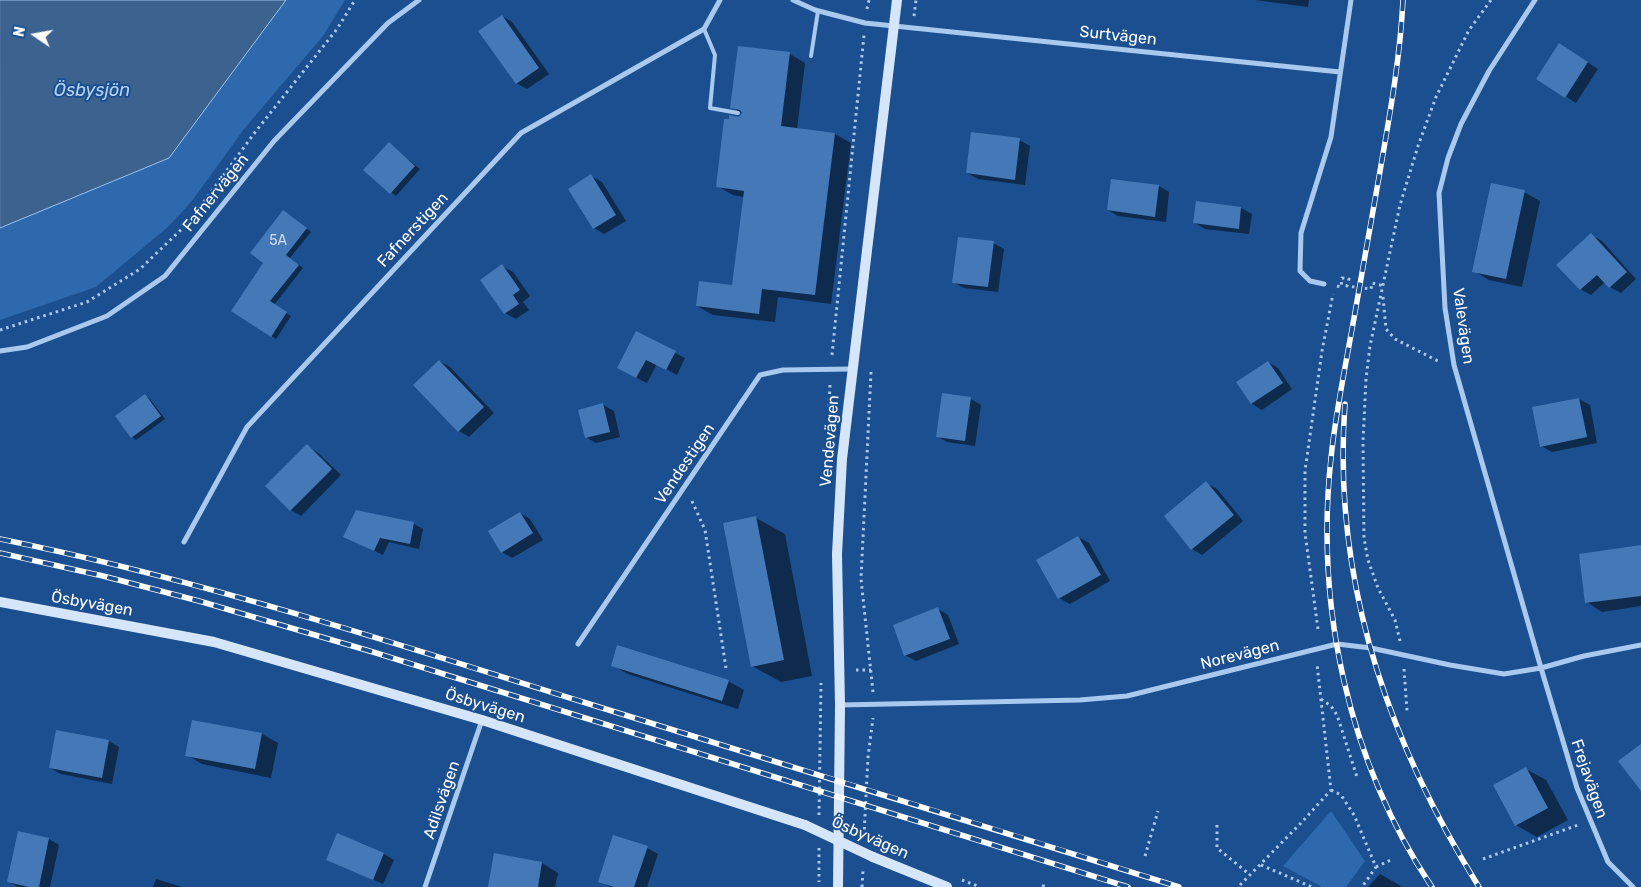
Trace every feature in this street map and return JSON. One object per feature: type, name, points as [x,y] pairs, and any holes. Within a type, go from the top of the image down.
[{"type":"street","name":"Fafnervägen","points":[[0,351],[27,347],[107,316],[165,276],[274,141],[388,23],[419,0]]},
{"type":"street","points":[[704,29],[720,0]]},
{"type":"street","points":[[793,0],[818,11],[865,22],[894,24]]},
{"type":"street","name":"Vendevägen","points":[[838,887],[840,705],[837,554],[842,459],[897,0]]},
{"type":"street","points":[[1324,284],[1310,281],[1300,271],[1300,234],[1331,137],[1352,0]]},
{"type":"street","name":"Valevägen","points":[[1535,0],[1489,71],[1461,124],[1448,158],[1439,193],[1445,308],[1454,365],[1541,668]]},
{"type":"street","name":"Surtvägen","points":[[894,24],[1340,72]]},
{"type":"street","name":"Fafnerstigen","points":[[184,542],[247,427],[521,132],[704,29]]},
{"type":"street","name":"Vendestigen","points":[[578,644],[760,375],[783,370],[852,368]]},
{"type":"street","name":"Ösbyvägen","points":[[0,602],[214,642],[482,720],[805,825],[873,857],[947,887]]},
{"type":"street","name":"Norevägen","points":[[840,705],[1080,700],[1127,696],[1336,644],[1371,648],[1450,665],[1504,674],[1541,668],[1584,656],[1641,645]]},
{"type":"street","name":"Frejavägen","points":[[1541,668],[1577,788],[1590,821],[1608,862],[1633,887]]},
{"type":"street","name":"Adilsvägen","points":[[425,887],[482,720]]},
{"type":"lane","points":[[811,56],[818,11]]},
{"type":"lane","points":[[704,29],[715,56],[710,108],[738,113]]},
{"type":"path","points":[[194,214],[256,131],[337,29],[356,0]]},
{"type":"path","points":[[913,26],[916,0]]},
{"type":"path","points":[[1407,710],[1403,655],[1395,620],[1378,588],[1368,560],[1364,538],[1362,484],[1366,379],[1370,346],[1400,205],[1427,122],[1436,97],[1469,30],[1491,0]]},
{"type":"path","points":[[0,330],[87,302],[140,269],[189,222]]},
{"type":"path","points":[[1324,284],[1341,287],[1342,278],[1348,279],[1348,286],[1371,289],[1372,283],[1384,285]]},
{"type":"path","points":[[1384,285],[1382,303],[1386,329],[1395,339],[1440,362],[1454,365]]},
{"type":"path","points":[[1318,629],[1305,533],[1305,471],[1322,351],[1335,286]]},
{"type":"path","points":[[864,836],[868,757],[875,704],[861,579],[871,371]]},
{"type":"path","points":[[685,486],[706,530],[726,668]]},
{"type":"path","points":[[1240,885],[1330,790],[1315,648]]},
{"type":"path","points":[[1321,699],[1331,706],[1337,715],[1357,777]]},
{"type":"path","points":[[1330,790],[1341,795],[1354,815],[1376,867]]},
{"type":"path","points":[[1145,856],[1158,811]]},
{"type":"path","points":[[1483,860],[1590,821]]},
{"type":"path","points":[[1217,825],[1217,848],[1249,874]]},
{"type":"path","points":[[1362,887],[1376,867],[1393,859]]},
{"type":"path","points":[[1261,865],[1312,887]]},
{"type":"path","points":[[862,887],[863,866]]},
{"type":"path","points":[[1043,887],[1045,881]]},
{"type":"shaded area","points":[[286,0],[345,0],[323,36],[244,129],[192,201],[168,227],[96,287],[0,320],[0,228],[169,158]]},
{"type":"shaded area","points":[[1331,811],[1365,861],[1346,887],[1322,887],[1283,866]]},
{"type":"water","name":"Ösbysjön","points":[[0,0],[286,0],[169,158],[0,228]]},
{"type":"building","points":[[502,15],[539,68],[516,84],[478,31]]},
{"type":"building","points":[[1559,43],[1588,62],[1565,98],[1536,79]]},
{"type":"building","points":[[738,46],[790,52],[781,126],[835,133],[815,295],[762,289],[759,314],[696,306],[699,281],[732,285],[744,191],[716,187],[724,119],[729,119],[729,115],[739,117],[742,113],[740,110],[730,108]]},
{"type":"building","points":[[971,132],[1020,138],[1015,180],[966,173]]},
{"type":"building","points":[[389,142],[415,166],[390,194],[363,170]]},
{"type":"building","points":[[591,174],[616,215],[593,229],[568,189]]},
{"type":"building","points":[[1111,179],[1159,185],[1155,217],[1107,210]]},
{"type":"building","points":[[1491,183],[1525,190],[1506,279],[1472,272]]},
{"type":"building","points":[[1196,201],[1241,207],[1239,229],[1193,223]]},
{"type":"building","points":[[283,210],[307,228],[286,255],[299,265],[270,301],[287,312],[271,337],[231,311],[263,263],[250,253]]},
{"type":"building","points":[[1591,233],[1627,272],[1609,288],[1597,275],[1580,290],[1556,265]]},
{"type":"building","points":[[958,237],[994,241],[988,287],[952,283]]},
{"type":"building","points":[[502,264],[520,290],[513,295],[519,304],[504,314],[480,280]]},
{"type":"building","points":[[636,331],[676,351],[666,370],[646,360],[636,378],[617,368]]},
{"type":"building","points":[[439,360],[484,407],[458,432],[413,385]]},
{"type":"building","points":[[1268,361],[1283,383],[1251,404],[1236,382]]},
{"type":"building","points":[[942,393],[971,397],[965,441],[936,437]]},
{"type":"building","points":[[145,394],[161,416],[131,438],[115,416]]},
{"type":"building","points":[[1579,398],[1587,437],[1540,447],[1532,407]]},
{"type":"building","points":[[603,403],[610,432],[585,438],[578,410]]},
{"type":"building","points":[[307,444],[332,469],[290,511],[265,486]]},
{"type":"building","points":[[1206,481],[1234,515],[1191,550],[1164,516]]},
{"type":"building","points":[[356,510],[414,522],[410,544],[380,538],[374,551],[343,537]]},
{"type":"building","points":[[520,512],[533,533],[501,553],[488,531]]},
{"type":"building","points":[[756,516],[784,660],[751,667],[723,523]]},
{"type":"building","points":[[1078,536],[1101,575],[1058,599],[1036,560]]},
{"type":"building","points":[[1641,545],[1641,596],[1585,603],[1579,554]]},
{"type":"building","points":[[938,607],[950,639],[904,656],[893,625]]},
{"type":"building","points":[[617,645],[729,680],[722,701],[611,666]]},
{"type":"building","points":[[192,720],[262,733],[255,769],[185,756]]},
{"type":"building","points":[[56,730],[109,740],[102,778],[49,768]]},
{"type":"building","points":[[1641,744],[1641,791],[1618,761]]},
{"type":"building","points":[[1526,767],[1548,808],[1515,826],[1493,785]]},
{"type":"building","points":[[18,831],[49,838],[39,887],[29,887],[7,882]]},
{"type":"building","points":[[337,833],[384,853],[373,880],[326,860]]},
{"type":"building","points":[[613,835],[648,846],[634,887],[614,887],[598,882]]},
{"type":"building","points":[[494,853],[542,862],[538,887],[488,887]]},
{"type":"railway","points":[[1403,0],[1397,67],[1339,399],[1331,458],[1327,514],[1328,570],[1334,626],[1344,681],[1359,735],[1379,788],[1403,839],[1432,887]]},
{"type":"railway","points":[[1345,404],[1343,469],[1348,532],[1357,595],[1373,656],[1393,715],[1417,774],[1446,831],[1479,887]]},
{"type":"railway","points":[[0,539],[147,573],[293,613],[1179,887]]},
{"type":"railway","points":[[0,553],[103,576],[199,601],[373,652],[1128,887]]}]
